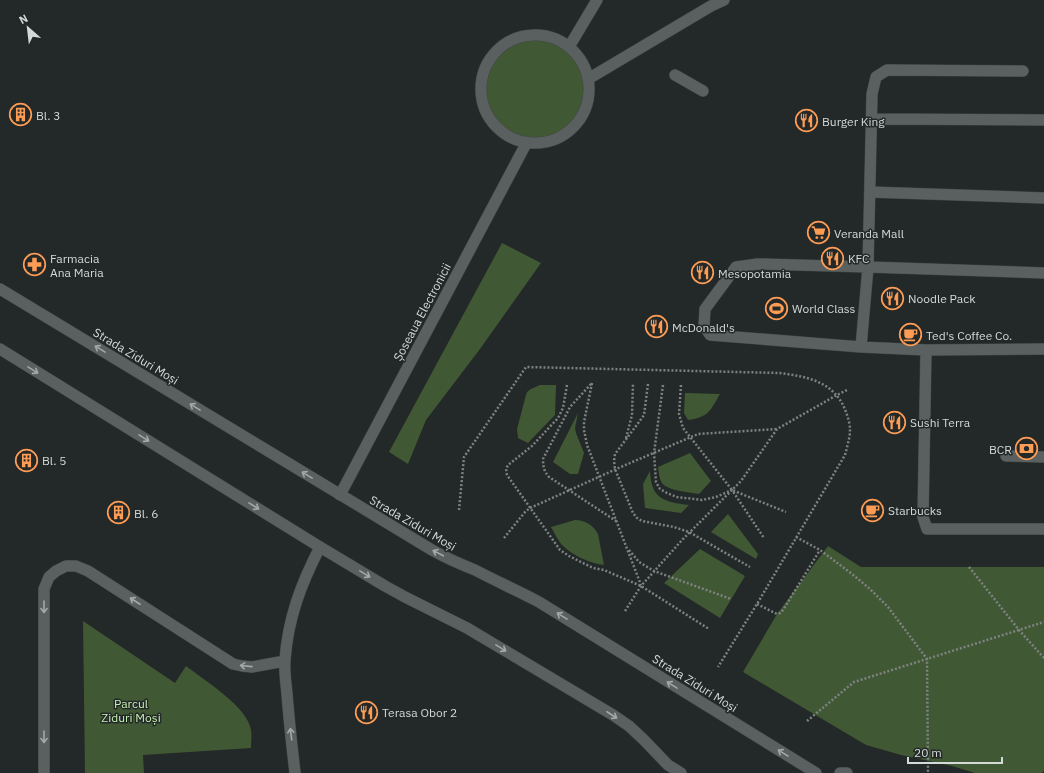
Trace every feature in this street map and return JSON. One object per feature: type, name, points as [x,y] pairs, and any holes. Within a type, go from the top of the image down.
[{"type":"main road","points":[[569,47],[597,0]]},
{"type":"main road","points":[[588,78],[711,6],[724,0]]},
{"type":"main road","points":[[528,36],[546,36],[554,38],[569,47],[583,64],[588,78],[588,100],[584,112],[575,125],[560,137],[537,143],[514,138],[503,132],[488,116],[482,99],[482,82],[486,65],[497,50],[511,40],[528,36]]},
{"type":"main road","points":[[861,347],[868,267],[872,94],[876,76],[887,70],[1022,71]]},
{"type":"main road","points":[[675,75],[703,91]]},
{"type":"main road","points":[[871,119],[1044,120]]},
{"type":"main road","name":"Șoseaua Electronicii","points":[[340,495],[527,142]]},
{"type":"main road","points":[[870,192],[1044,198]]},
{"type":"main road","points":[[1044,273],[758,264],[736,267],[705,309],[704,326],[710,336],[861,347],[926,350],[1044,349]]},
{"type":"main road","name":"Strada Ziduri Moși","points":[[0,289],[438,554],[539,602],[816,773]]},
{"type":"main road","points":[[0,349],[405,597],[467,628],[613,715],[630,726],[668,765],[681,773]]},
{"type":"main road","points":[[926,350],[923,517],[927,529],[1044,529]]},
{"type":"main road","points":[[1006,456],[1044,457]]},
{"type":"main road","points":[[295,773],[284,661],[293,610],[304,578],[320,546]]},
{"type":"main road","points":[[44,773],[44,589],[49,577],[56,570],[66,566],[76,566],[88,571],[232,664],[252,667],[284,661]]},
{"type":"main road","points":[[840,773],[847,773]]},
{"type":"path","points":[[459,510],[464,457],[526,367],[780,373],[801,376],[817,381],[828,387],[837,395],[843,404],[847,415],[850,431],[845,455],[718,667]]},
{"type":"path","points":[[616,521],[549,477],[543,466],[543,459],[570,407],[592,383],[584,422],[587,445],[641,586]]},
{"type":"path","points":[[625,440],[632,416],[633,384]]},
{"type":"path","points":[[648,384],[644,414],[615,454],[614,461],[615,469],[634,513],[637,518],[642,521],[674,527],[689,532],[750,566]]},
{"type":"path","points":[[567,385],[563,408],[558,418],[532,446],[508,465],[506,469],[507,475],[560,550],[593,568],[604,570],[641,586],[709,629]]},
{"type":"path","points":[[663,385],[654,453],[656,482],[660,488],[666,493],[676,496],[702,500],[716,497],[732,490],[786,512]]},
{"type":"path","points":[[681,385],[679,414],[683,428],[732,490],[764,538]]},
{"type":"path","points":[[625,610],[641,586],[689,532],[741,481],[777,429],[847,390]]},
{"type":"path","points":[[504,538],[530,508],[615,469],[698,434],[777,429]]},
{"type":"path","points":[[796,536],[820,550],[870,589],[888,607],[927,659],[928,773]]},
{"type":"path","points":[[627,548],[639,562],[654,572],[731,599]]},
{"type":"path","points":[[757,604],[777,614],[780,613],[820,550]]},
{"type":"path","points":[[969,567],[1019,630],[1044,658]]},
{"type":"path","points":[[808,721],[854,682],[1044,622]]},
{"type":"green space","points":[[535,35],[545,36],[556,40],[565,44],[573,51],[580,59],[584,68],[588,79],[588,99],[584,110],[580,119],[573,127],[565,134],[556,138],[545,142],[535,143],[525,142],[514,138],[505,134],[497,127],[490,119],[486,110],[482,99],[481,89],[482,79],[486,68],[490,59],[497,51],[505,44],[514,40],[525,36]]},
{"type":"green space","points":[[502,243],[541,263],[480,349],[426,420],[408,464],[389,452]]},
{"type":"green space","points":[[540,385],[556,385],[555,415],[528,443],[518,438],[517,429],[527,392]]},
{"type":"green space","points":[[685,393],[720,394],[714,405],[705,415],[688,420],[684,413]]},
{"type":"green space","points":[[578,413],[575,428],[584,453],[578,474],[570,474],[553,462]]},
{"type":"green space","points":[[690,453],[711,481],[699,494],[669,488],[662,483],[660,477],[658,467]]},
{"type":"green space","points":[[650,471],[653,488],[660,497],[672,502],[689,505],[681,513],[645,508],[643,484]]},
{"type":"green space","points":[[728,514],[758,554],[756,559],[711,532]]},
{"type":"green space","points":[[575,520],[585,522],[598,534],[604,565],[586,560],[573,554],[563,546],[551,527]]},
{"type":"green space","points":[[828,546],[861,567],[1044,567],[1044,771],[1042,773],[975,773],[866,745],[743,672],[777,614]]},
{"type":"green space","points":[[700,549],[745,576],[720,618],[664,583]]},
{"type":"green space","name":"Parcul Ziduri Moși","points":[[83,621],[175,683],[186,666],[214,686],[234,703],[248,721],[251,732],[251,748],[143,755],[144,773],[85,773]]},
{"type":"place","name":"Bl. 3","points":[[20,115]]},
{"type":"place","name":"Burger King","points":[[807,121]]},
{"type":"place","name":"Veranda Mall","points":[[818,233]]},
{"type":"place","name":"KFC","points":[[832,258]]},
{"type":"place","name":"Farmacia Ana Maria","points":[[35,265]]},
{"type":"place","name":"Mesopotamia","points":[[702,273]]},
{"type":"place","name":"Noodle Pack","points":[[893,298]]},
{"type":"place","name":"World Class","points":[[776,308]]},
{"type":"place","name":"McDonald's","points":[[656,327]]},
{"type":"place","name":"Ted's Coffee Co.","points":[[910,335]]},
{"type":"place","name":"Sushi Terra","points":[[895,422]]},
{"type":"place","name":"BCR","points":[[1027,449]]},
{"type":"place","name":"Bl. 5","points":[[26,460]]},
{"type":"place","name":"Starbucks","points":[[873,510]]},
{"type":"place","name":"Bl. 6","points":[[119,513]]},
{"type":"place","name":"Terasa Obor 2","points":[[366,712]]}]
